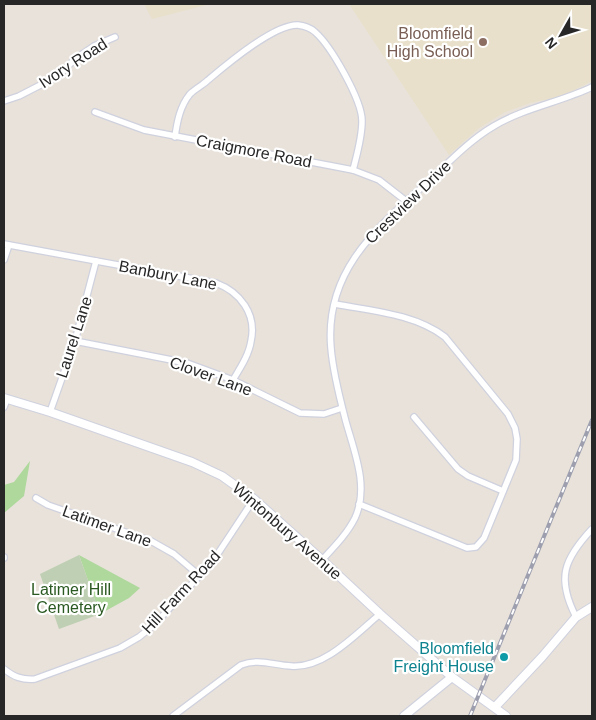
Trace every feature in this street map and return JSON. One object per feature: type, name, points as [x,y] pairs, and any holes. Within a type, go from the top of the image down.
[{"type":"street","points":[[175,136],[179,115],[190,95],[264,37],[295,25],[307,26],[324,42],[359,104],[362,121],[359,146],[353,170]]},
{"type":"street","name":"Ivory Road","points":[[4,101],[19,96],[58,76],[94,46],[114,36]]},
{"type":"street","name":"Crestview Drive","points":[[322,560],[349,529],[359,504],[361,492],[361,477],[342,408],[330,347],[335,304],[343,279],[358,251],[374,232],[406,201],[470,143],[494,126],[514,116],[574,96],[592,87]]},
{"type":"street","name":"Craigmore Road","points":[[95,112],[144,130],[353,170],[379,180],[406,201]]},
{"type":"street","points":[[4,260],[6,245]]},
{"type":"street","name":"Banbury Lane","points":[[6,245],[216,283],[234,292],[247,308],[252,323],[252,333],[249,349],[233,380]]},
{"type":"street","name":"Laurel Lane","points":[[50,412],[75,340],[96,261]]},
{"type":"street","points":[[335,304],[414,320],[430,326],[445,338],[508,414],[515,428],[517,439],[516,460],[484,538],[472,548],[467,548],[359,504]]},
{"type":"street","name":"Clover Lane","points":[[75,340],[188,363],[233,380],[300,413],[324,414],[342,408]]},
{"type":"street","points":[[4,407],[6,399]]},
{"type":"street","name":"Wintonbury Avenue","points":[[6,399],[50,412],[192,462],[222,476],[254,499],[452,677],[506,716]]},
{"type":"street","points":[[414,417],[458,469],[468,476],[503,490]]},
{"type":"street","name":"Latimer Lane","points":[[36,498],[48,505],[151,541],[174,554],[200,576]]},
{"type":"street","name":"Hill Farm Road","points":[[4,669],[16,677],[25,680],[35,679],[120,648],[139,637],[154,625],[200,576],[225,545],[254,499]]},
{"type":"street","points":[[576,617],[566,593],[566,571],[573,552],[592,529]]},
{"type":"street","points":[[495,707],[576,617],[592,607]]},
{"type":"street","points":[[173,716],[241,665],[248,662],[262,661],[290,666],[310,665],[322,660],[338,649],[380,614]]},
{"type":"street","points":[[404,716],[452,677]]},
{"type":"shaded area","points":[[144,4],[210,4],[152,19]]},
{"type":"shaded area","name":"Bloomfield High School","points":[[349,4],[592,4],[592,81],[562,96],[530,103],[505,112],[479,128],[449,155]]},
{"type":"green space","points":[[30,461],[24,496],[4,513],[4,485],[14,482]]},
{"type":"green space","points":[[79,555],[140,588],[129,598],[100,614]]},
{"type":"green space","name":"Latimer Hill Cemetery","points":[[79,555],[100,614],[59,629],[40,574]]},
{"type":"railway","points":[[470,716],[592,420]]},
{"type":"place","name":"Bloomfield High School","points":[[483,42]]},
{"type":"place","name":"Bloomfield Freight House","points":[[504,657]]}]
